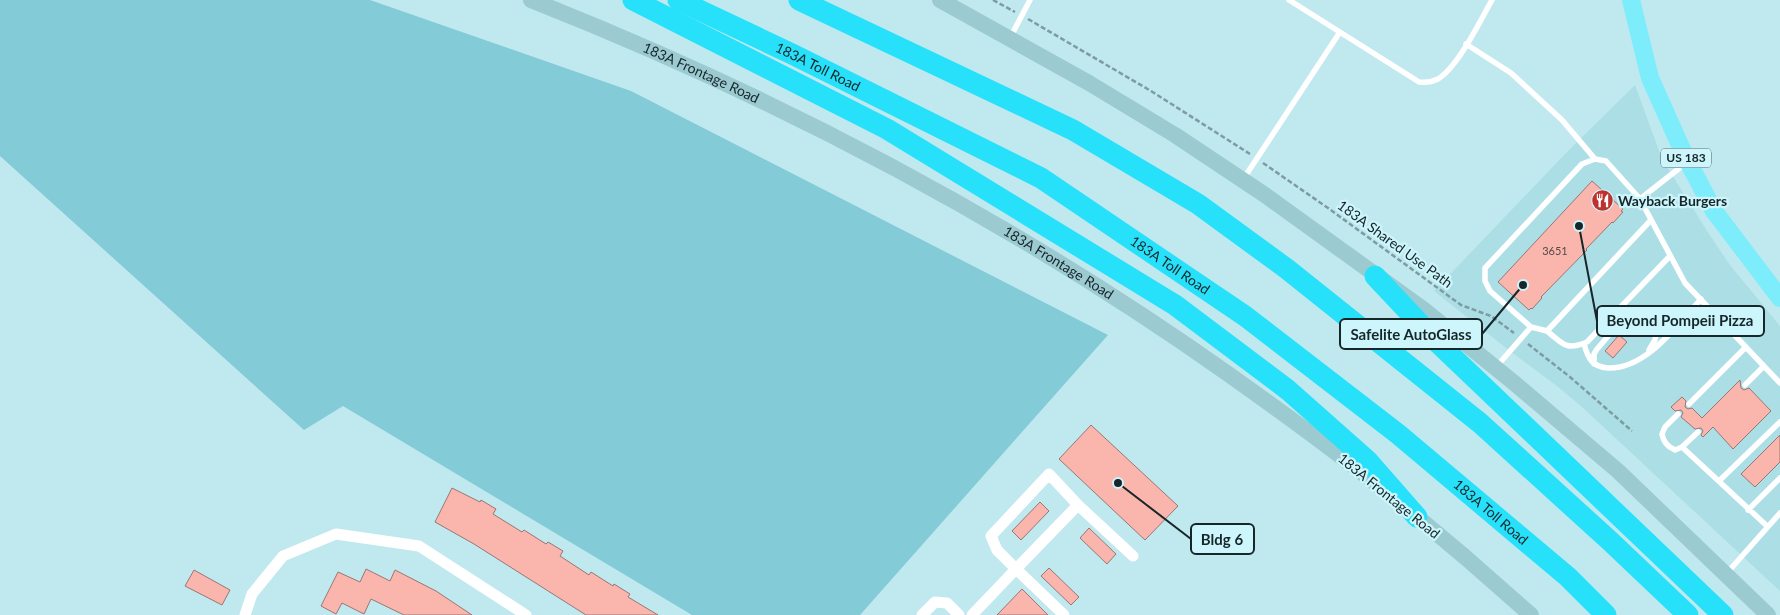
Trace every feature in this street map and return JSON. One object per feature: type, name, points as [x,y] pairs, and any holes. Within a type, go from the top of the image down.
[{"type":"highway","points":[[634,0],[887,129],[1175,305],[1288,390],[1367,460],[1417,517]]},
{"type":"highway","name":"183A Toll Road","points":[[678,0],[792,54],[1041,178],[1245,316],[1391,428],[1568,577],[1606,615]]},
{"type":"highway","points":[[799,0],[1073,130],[1198,204],[1287,270],[1480,423],[1688,615]]},
{"type":"highway","points":[[1375,276],[1439,344],[1723,615]]},
{"type":"main road","name":"183A Frontage Road","points":[[531,0],[679,61],[786,111],[871,154],[980,215],[1088,279],[1185,343],[1284,414],[1417,517],[1531,615]]},
{"type":"main road","points":[[940,0],[1089,83],[1175,135],[1243,180],[1423,309],[1618,471],[1768,615]]},
{"type":"main road","name":"US 183","points":[[1630,0],[1650,78],[1688,161],[1714,211],[1780,298]]},
{"type":"street","points":[[1064,615],[996,550],[991,536],[1049,474],[1078,505],[1133,556]]},
{"type":"street","points":[[972,615],[1078,505]]},
{"type":"street","points":[[245,615],[252,594],[283,556],[336,534],[419,546],[526,615]]},
{"type":"street","points":[[922,615],[935,602],[946,603],[959,615]]},
{"type":"lane","points":[[1010,38],[1030,0]]},
{"type":"lane","points":[[1290,0],[1419,82],[1429,83],[1440,78],[1449,69],[1492,0]]},
{"type":"lane","points":[[1243,180],[1340,32]]},
{"type":"lane","points":[[1466,44],[1511,73],[1562,120],[1595,159]]},
{"type":"lane","points":[[1670,256],[1587,342],[1576,347],[1565,346],[1547,330],[1531,327],[1490,291],[1485,281],[1485,268],[1582,164],[1595,159],[1606,161],[1640,199],[1685,282],[1780,382]]},
{"type":"lane","points":[[1640,199],[1688,161]]},
{"type":"lane","points":[[1547,330],[1651,220]]},
{"type":"lane","points":[[1584,344],[1587,354],[1594,364],[1599,367],[1617,367],[1634,363],[1660,343],[1701,299]]},
{"type":"lane","points":[[1594,364],[1594,354],[1597,349],[1620,324],[1632,315],[1644,312],[1650,316],[1657,328],[1653,343],[1640,359]]},
{"type":"lane","points":[[1496,368],[1531,327]]},
{"type":"lane","points":[[1689,404],[1746,347]]},
{"type":"lane","points":[[1745,384],[1764,366]]},
{"type":"lane","points":[[1678,414],[1662,434],[1672,449],[1675,450],[1682,447],[1698,432]]},
{"type":"lane","points":[[1719,481],[1780,422]]},
{"type":"lane","points":[[1682,447],[1767,526]]},
{"type":"lane","points":[[1748,510],[1780,478]]},
{"type":"lane","points":[[1727,574],[1780,513]]},
{"type":"path","points":[[993,0],[1014,12]]},
{"type":"path","points":[[1033,22],[1151,90],[1249,154]]},
{"type":"path","name":"183A Shared Use Path","points":[[1266,165],[1461,305],[1491,316],[1516,334]]},
{"type":"path","points":[[1529,345],[1570,376],[1632,431]]},
{"type":"shaded area","points":[[0,0],[370,0],[631,91],[1108,335],[860,615],[692,615],[343,406],[304,430],[0,156]]},
{"type":"shaded area","points":[[1635,85],[1662,159],[1730,265],[1780,326],[1780,591],[1582,407],[1434,291],[1566,153]]},
{"type":"building","points":[[1592,181],[1623,209],[1621,211],[1623,212],[1529,310],[1498,282]]},
{"type":"building","points":[[1619,335],[1627,342],[1613,358],[1605,351]]},
{"type":"building","points":[[1740,380],[1741,388],[1744,390],[1749,388],[1771,411],[1733,449],[1713,427],[1703,437],[1701,435],[1703,431],[1701,428],[1695,429],[1681,417],[1683,413],[1681,410],[1675,411],[1671,407],[1682,397],[1686,401],[1685,407],[1688,409],[1692,408],[1702,418]]},
{"type":"building","points":[[1091,425],[1178,506],[1145,540],[1059,459]]},
{"type":"building","points":[[1780,435],[1780,462],[1755,487],[1741,474]]},
{"type":"building","points":[[452,488],[480,502],[481,500],[496,509],[493,514],[522,532],[524,530],[546,544],[548,542],[563,551],[560,556],[589,575],[591,572],[613,586],[614,584],[630,594],[628,597],[658,615],[586,615],[474,544],[435,522]]},
{"type":"building","points":[[1040,502],[1049,511],[1021,540],[1012,531]]},
{"type":"building","points":[[1089,528],[1116,554],[1107,564],[1080,538]]},
{"type":"building","points":[[1049,568],[1079,597],[1071,605],[1041,576]]},
{"type":"building","points":[[366,569],[390,581],[395,570],[436,591],[472,615],[404,615],[371,599],[364,614],[342,603],[336,614],[321,606],[338,572],[360,582]]},
{"type":"building","points":[[194,570],[230,590],[222,605],[185,586]]},
{"type":"building","points":[[1022,589],[1048,615],[997,615]]},
{"type":"place","name":"Wayback Burgers","points":[[1602,201]]},
{"type":"place","name":"Beyond Pompeii Pizza","points":[[1579,226]]},
{"type":"place","name":"Safelite AutoGlass","points":[[1523,285]]},
{"type":"place","name":"Bldg 6","points":[[1118,483]]}]
